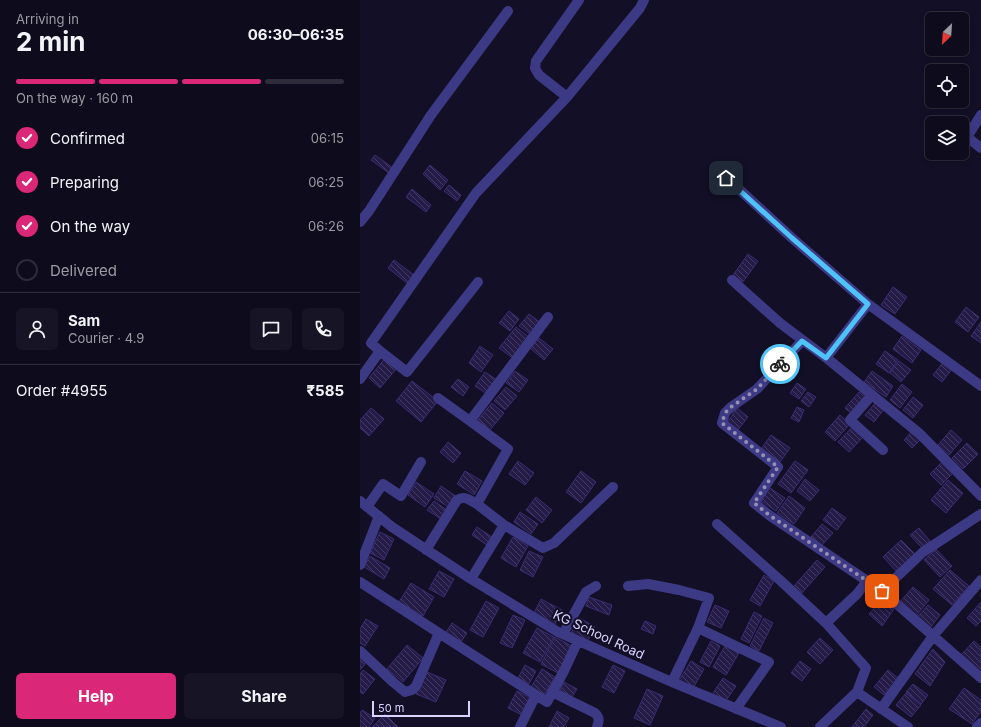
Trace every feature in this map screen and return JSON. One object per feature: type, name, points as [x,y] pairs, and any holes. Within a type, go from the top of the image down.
[{"type":"street","points":[[566,98],[539,76],[535,68],[536,61],[579,0]]},
{"type":"street","points":[[478,282],[407,372],[371,343],[476,193],[566,98],[640,8],[644,0]]},
{"type":"street","points":[[360,222],[369,211],[430,115],[508,11]]},
{"type":"street","points":[[981,115],[967,137],[981,148]]},
{"type":"street","points":[[716,167],[792,238],[868,304],[981,386]]},
{"type":"street","points":[[732,280],[780,323],[920,434],[981,496]]},
{"type":"street","points":[[826,358],[868,304]]},
{"type":"street","points":[[470,421],[548,317]]},
{"type":"street","points":[[802,341],[757,389],[725,413],[722,423],[778,467],[754,503],[776,520],[882,591],[981,678]]},
{"type":"street","points":[[360,379],[380,351]]},
{"type":"street","points":[[872,395],[850,420],[883,450]]},
{"type":"street","points":[[438,398],[508,449],[477,504]]},
{"type":"street","points":[[363,504],[382,484],[401,496],[421,462]]},
{"type":"street","points":[[426,550],[457,500],[461,498],[465,498],[477,504],[504,525],[543,548],[554,543],[613,487]]},
{"type":"street","name":"KG School Road","points":[[363,504],[392,527],[426,550],[558,632],[780,727]]},
{"type":"street","points":[[882,591],[924,552],[981,514]]},
{"type":"street","points":[[360,564],[379,516]]},
{"type":"street","points":[[717,524],[782,581],[826,624],[866,668],[857,692],[820,727]]},
{"type":"street","points":[[471,579],[504,525]]},
{"type":"street","points":[[881,709],[933,636],[981,580]]},
{"type":"street","points":[[826,624],[857,594],[867,581]]},
{"type":"street","points":[[360,582],[546,702],[564,671],[578,641]]},
{"type":"street","points":[[628,586],[648,584],[709,598],[698,628],[672,682]]},
{"type":"street","points":[[563,634],[586,592],[596,586]]},
{"type":"street","points":[[698,628],[769,662],[736,709]]},
{"type":"street","points":[[360,651],[405,692],[412,690],[416,686],[439,633]]},
{"type":"street","points":[[552,692],[596,713],[600,721],[597,727]]},
{"type":"street","points":[[857,692],[908,727]]},
{"type":"street","points":[[520,727],[536,695]]},
{"type":"street","points":[[977,727],[981,723]]},
{"type":"building","points":[[375,155],[393,168],[389,173],[371,160]]},
{"type":"building","points":[[430,165],[448,180],[440,190],[423,174]]},
{"type":"building","points":[[449,185],[461,195],[457,201],[444,191]]},
{"type":"building","points":[[412,189],[431,205],[426,212],[406,197]]},
{"type":"building","points":[[748,254],[758,261],[743,282],[733,275]]},
{"type":"building","points":[[394,260],[414,275],[408,284],[388,268]]},
{"type":"building","points":[[893,287],[907,297],[895,314],[881,305]]},
{"type":"building","points":[[966,307],[979,317],[968,332],[955,322]]},
{"type":"building","points":[[509,311],[519,319],[510,331],[499,323]]},
{"type":"building","points":[[529,314],[541,323],[531,335],[519,326]]},
{"type":"building","points":[[981,322],[981,343],[971,336]]},
{"type":"building","points":[[516,327],[530,338],[514,359],[499,348]]},
{"type":"building","points":[[902,336],[921,350],[912,363],[893,349]]},
{"type":"building","points":[[539,338],[553,349],[544,360],[530,348]]},
{"type":"building","points":[[480,346],[493,355],[481,372],[469,363]]},
{"type":"building","points":[[885,351],[898,360],[889,373],[876,364]]},
{"type":"building","points":[[385,358],[397,368],[380,388],[369,378]]},
{"type":"building","points":[[899,361],[911,370],[901,382],[890,373]]},
{"type":"building","points":[[944,361],[953,368],[942,382],[933,375]]},
{"type":"building","points":[[515,371],[528,380],[519,392],[506,383]]},
{"type":"building","points":[[872,371],[893,386],[886,397],[864,382]]},
{"type":"building","points":[[485,372],[497,380],[487,394],[475,386]]},
{"type":"building","points":[[458,379],[469,387],[463,396],[451,387]]},
{"type":"building","points":[[412,381],[438,401],[421,422],[396,401]]},
{"type":"building","points":[[797,383],[806,389],[799,399],[790,393]]},
{"type":"building","points":[[902,384],[912,392],[900,408],[890,400]]},
{"type":"building","points":[[506,387],[517,396],[505,410],[494,401]]},
{"type":"building","points":[[808,392],[816,397],[809,407],[801,401]]},
{"type":"building","points":[[859,392],[867,399],[853,415],[845,408]]},
{"type":"building","points":[[913,397],[923,405],[913,418],[903,410]]},
{"type":"building","points":[[876,402],[885,408],[874,422],[865,415]]},
{"type":"building","points":[[492,403],[504,413],[490,430],[478,420]]},
{"type":"building","points":[[797,407],[804,410],[799,422],[791,418]]},
{"type":"building","points":[[371,408],[384,419],[369,436],[360,428],[360,420]]},
{"type":"building","points":[[737,408],[748,417],[737,431],[727,423]]},
{"type":"building","points":[[840,415],[850,424],[835,441],[825,432]]},
{"type":"building","points":[[855,424],[865,435],[849,452],[838,442]]},
{"type":"building","points":[[913,430],[922,438],[912,448],[904,440]]},
{"type":"building","points":[[951,430],[962,440],[949,455],[938,445]]},
{"type":"building","points":[[771,435],[790,448],[780,462],[761,449]]},
{"type":"building","points":[[448,442],[461,453],[453,463],[440,452]]},
{"type":"building","points":[[967,443],[978,454],[963,469],[952,458]]},
{"type":"building","points":[[944,460],[955,471],[941,485],[930,474]]},
{"type":"building","points":[[518,461],[534,473],[525,485],[509,474]]},
{"type":"building","points":[[795,461],[808,470],[791,493],[778,484]]},
{"type":"building","points":[[465,471],[482,481],[474,495],[457,484]]},
{"type":"building","points":[[581,471],[596,482],[581,503],[566,492]]},
{"type":"building","points":[[805,479],[819,490],[810,501],[797,491]]},
{"type":"building","points":[[948,480],[963,493],[946,513],[931,500]]},
{"type":"building","points":[[416,482],[434,494],[425,507],[408,495]]},
{"type":"building","points":[[441,486],[457,497],[450,508],[434,498]]},
{"type":"building","points":[[770,488],[785,498],[776,511],[761,501]]},
{"type":"building","points":[[789,496],[805,508],[794,524],[777,513]]},
{"type":"building","points":[[536,497],[552,510],[542,523],[526,510]]},
{"type":"building","points":[[434,501],[447,510],[441,519],[427,510]]},
{"type":"building","points":[[832,508],[846,518],[837,530],[823,520]]},
{"type":"building","points":[[520,512],[538,524],[531,534],[514,522]]},
{"type":"building","points":[[822,524],[833,533],[822,545],[811,537]]},
{"type":"building","points":[[477,527],[492,537],[487,545],[472,535]]},
{"type":"building","points":[[919,528],[930,541],[922,548],[910,535]]},
{"type":"building","points":[[380,532],[394,539],[384,560],[370,553]]},
{"type":"building","points":[[513,537],[528,546],[516,567],[501,558]]},
{"type":"building","points":[[901,540],[915,554],[896,571],[883,557]]},
{"type":"building","points":[[936,549],[952,566],[940,577],[924,560]]},
{"type":"building","points":[[529,551],[543,557],[533,577],[520,570]]},
{"type":"building","points":[[370,556],[390,568],[384,579],[364,567]]},
{"type":"building","points":[[817,560],[825,567],[801,594],[793,587]]},
{"type":"building","points":[[950,570],[969,586],[952,605],[933,589]]},
{"type":"building","points":[[439,571],[454,579],[444,597],[429,589]]},
{"type":"building","points":[[764,575],[774,581],[760,606],[750,600]]},
{"type":"building","points":[[411,583],[434,597],[423,616],[399,602]]},
{"type":"building","points":[[913,587],[929,600],[915,617],[899,603]]},
{"type":"building","points":[[589,597],[612,605],[609,615],[586,606]]},
{"type":"building","points":[[541,599],[562,610],[554,626],[533,615]]},
{"type":"building","points":[[882,599],[894,609],[882,626],[869,614]]},
{"type":"building","points":[[486,601],[499,608],[483,637],[470,630]]},
{"type":"building","points":[[981,602],[981,621],[976,626],[967,618]]},
{"type":"building","points":[[715,605],[729,611],[721,628],[707,622]]},
{"type":"building","points":[[928,605],[940,615],[930,628],[917,617]]},
{"type":"building","points":[[754,612],[762,616],[749,643],[741,639]]},
{"type":"building","points":[[513,615],[525,620],[512,648],[500,643]]},
{"type":"building","points":[[580,618],[595,627],[587,642],[571,633]]},
{"type":"building","points":[[764,618],[773,623],[759,651],[750,646]]},
{"type":"building","points":[[366,619],[378,626],[365,646],[360,643],[360,629]]},
{"type":"building","points":[[645,621],[656,626],[653,634],[641,629]]},
{"type":"building","points":[[452,623],[467,633],[459,645],[444,635]]},
{"type":"building","points":[[537,628],[554,637],[540,662],[523,653]]},
{"type":"building","points":[[555,637],[572,646],[558,673],[541,664]]},
{"type":"building","points":[[820,638],[833,650],[820,664],[807,652]]},
{"type":"building","points":[[711,641],[720,646],[709,667],[700,662]]},
{"type":"building","points":[[974,641],[981,647],[981,676],[959,657]]},
{"type":"building","points":[[407,645],[423,658],[403,682],[387,669]]},
{"type":"building","points":[[725,646],[739,653],[726,675],[713,667]]},
{"type":"building","points":[[933,649],[945,662],[930,686],[915,674]]},
{"type":"building","points":[[360,658],[366,663],[360,670]]},
{"type":"building","points":[[691,661],[704,669],[692,690],[678,682]]},
{"type":"building","points":[[800,661],[811,669],[802,681],[791,673]]},
{"type":"building","points":[[525,665],[536,671],[529,684],[518,678]]},
{"type":"building","points":[[613,665],[625,671],[614,693],[602,687]]},
{"type":"building","points":[[542,669],[555,677],[544,695],[531,687]]},
{"type":"building","points":[[363,670],[375,679],[363,694],[360,692],[360,674]]},
{"type":"building","points":[[888,670],[898,678],[884,695],[874,687]]},
{"type":"building","points":[[425,671],[446,680],[436,702],[416,694]]},
{"type":"building","points":[[723,678],[736,686],[725,702],[711,696]]},
{"type":"building","points":[[564,682],[577,689],[572,697],[560,690]]},
{"type":"building","points":[[913,684],[928,695],[921,704],[906,692]]},
{"type":"building","points":[[964,688],[981,700],[981,711],[972,724],[949,709]]},
{"type":"building","points":[[647,689],[663,696],[650,725],[634,718]]},
{"type":"building","points":[[517,691],[530,697],[522,715],[508,708]]},
{"type":"building","points":[[906,693],[921,705],[911,717],[896,705]]},
{"type":"building","points":[[866,709],[873,715],[864,727],[852,727]]},
{"type":"building","points":[[362,710],[375,718],[369,727],[360,727],[360,713]]},
{"type":"building","points":[[557,711],[569,718],[564,727],[549,727]]},
{"type":"building","points":[[385,714],[398,727],[372,727]]},
{"type":"way so far","points":[[780,364],[757,389],[725,413],[722,423],[778,467],[754,503],[769,515],[882,591]]},
{"type":"route","points":[[726,178],[868,304],[826,358],[802,341],[780,364]]}]
